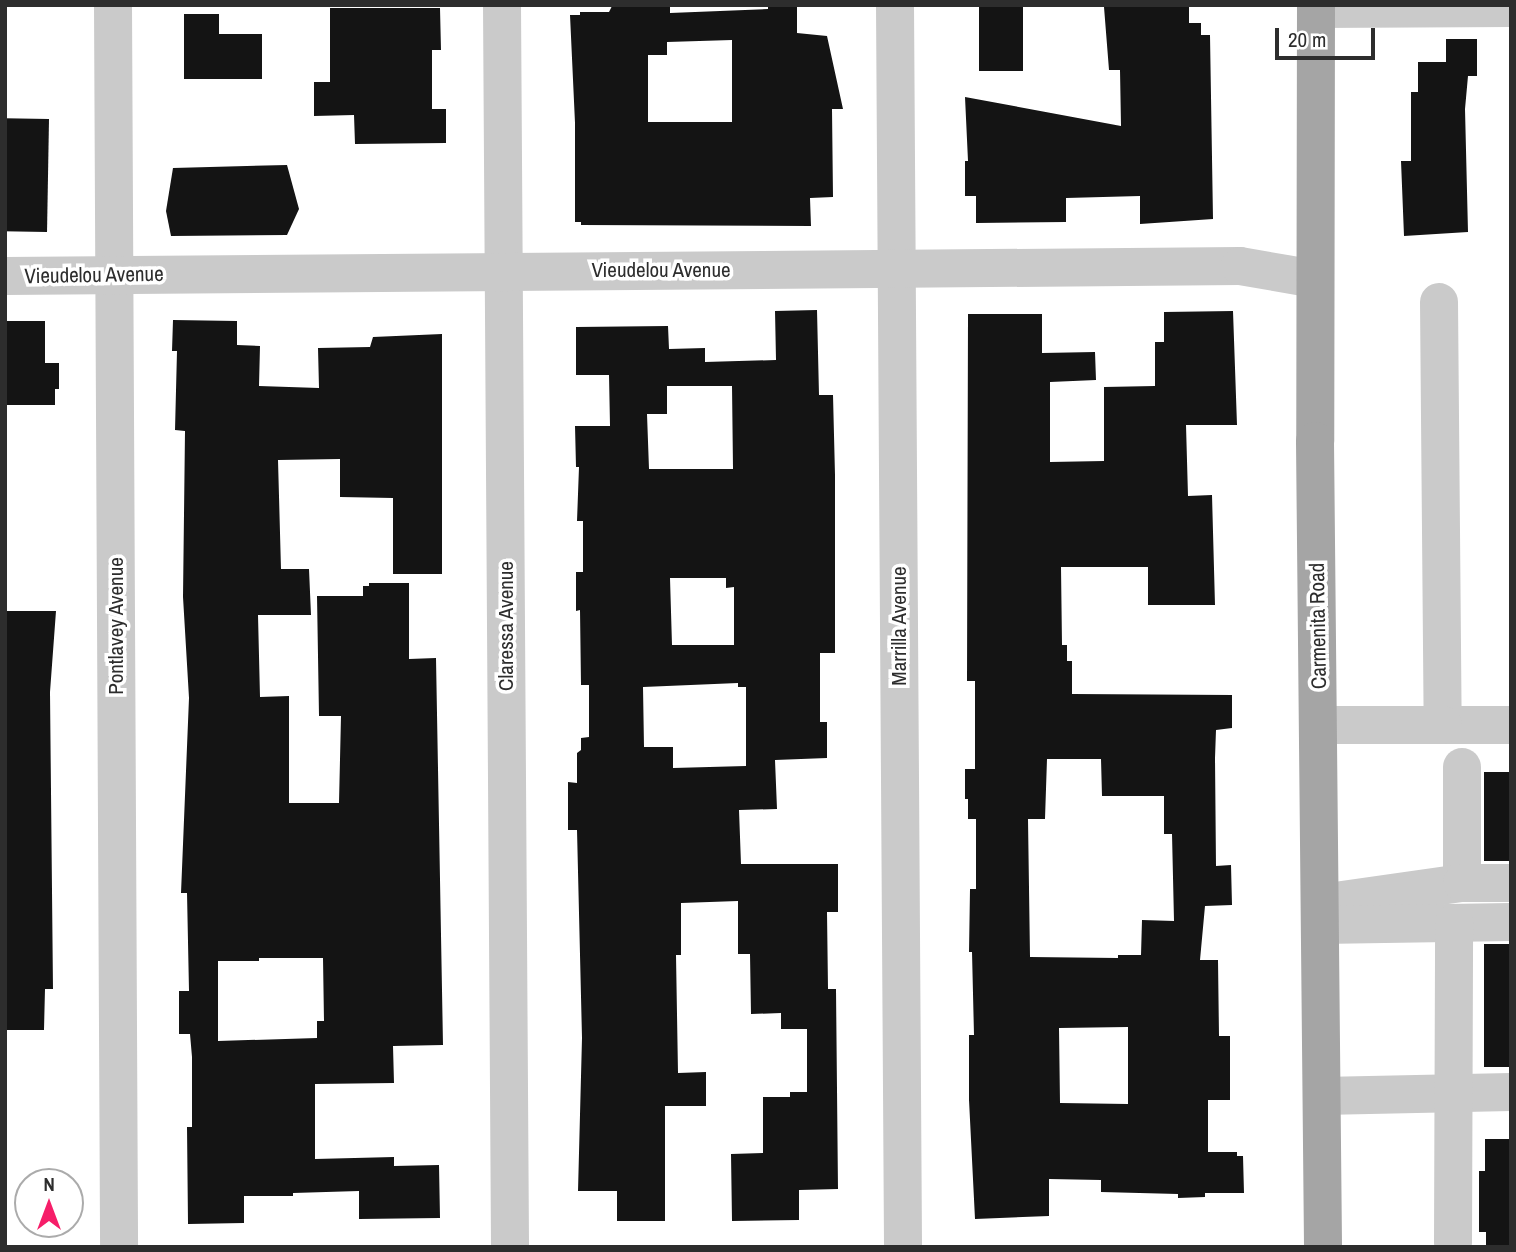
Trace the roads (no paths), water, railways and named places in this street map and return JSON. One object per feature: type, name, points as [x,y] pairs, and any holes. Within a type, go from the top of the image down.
[{"type":"main road","name":"Carmenita Road","points":[[1316,7],[1315,279],[1323,1247]]},
{"type":"street","name":"Pontlavey Avenue","points":[[113,5],[120,1247]]},
{"type":"street","name":"Claressa Avenue","points":[[502,5],[510,1247]]},
{"type":"street","name":"Marrilla Avenue","points":[[895,5],[903,1247]]},
{"type":"street","points":[[1316,7],[1511,8]]},
{"type":"street","name":"Vieudelou Avenue","points":[[5,276],[1240,266],[1315,279]]},
{"type":"street","points":[[1439,302],[1443,725]]},
{"type":"street","points":[[1320,725],[1511,724]]},
{"type":"street","points":[[1462,768],[1462,883]]},
{"type":"street","points":[[1321,914],[1462,883],[1511,883]]},
{"type":"street","points":[[1321,914],[1454,923],[1511,922]]},
{"type":"street","points":[[1453,1242],[1454,923]]},
{"type":"street","points":[[1322,1096],[1511,1092]]}]
